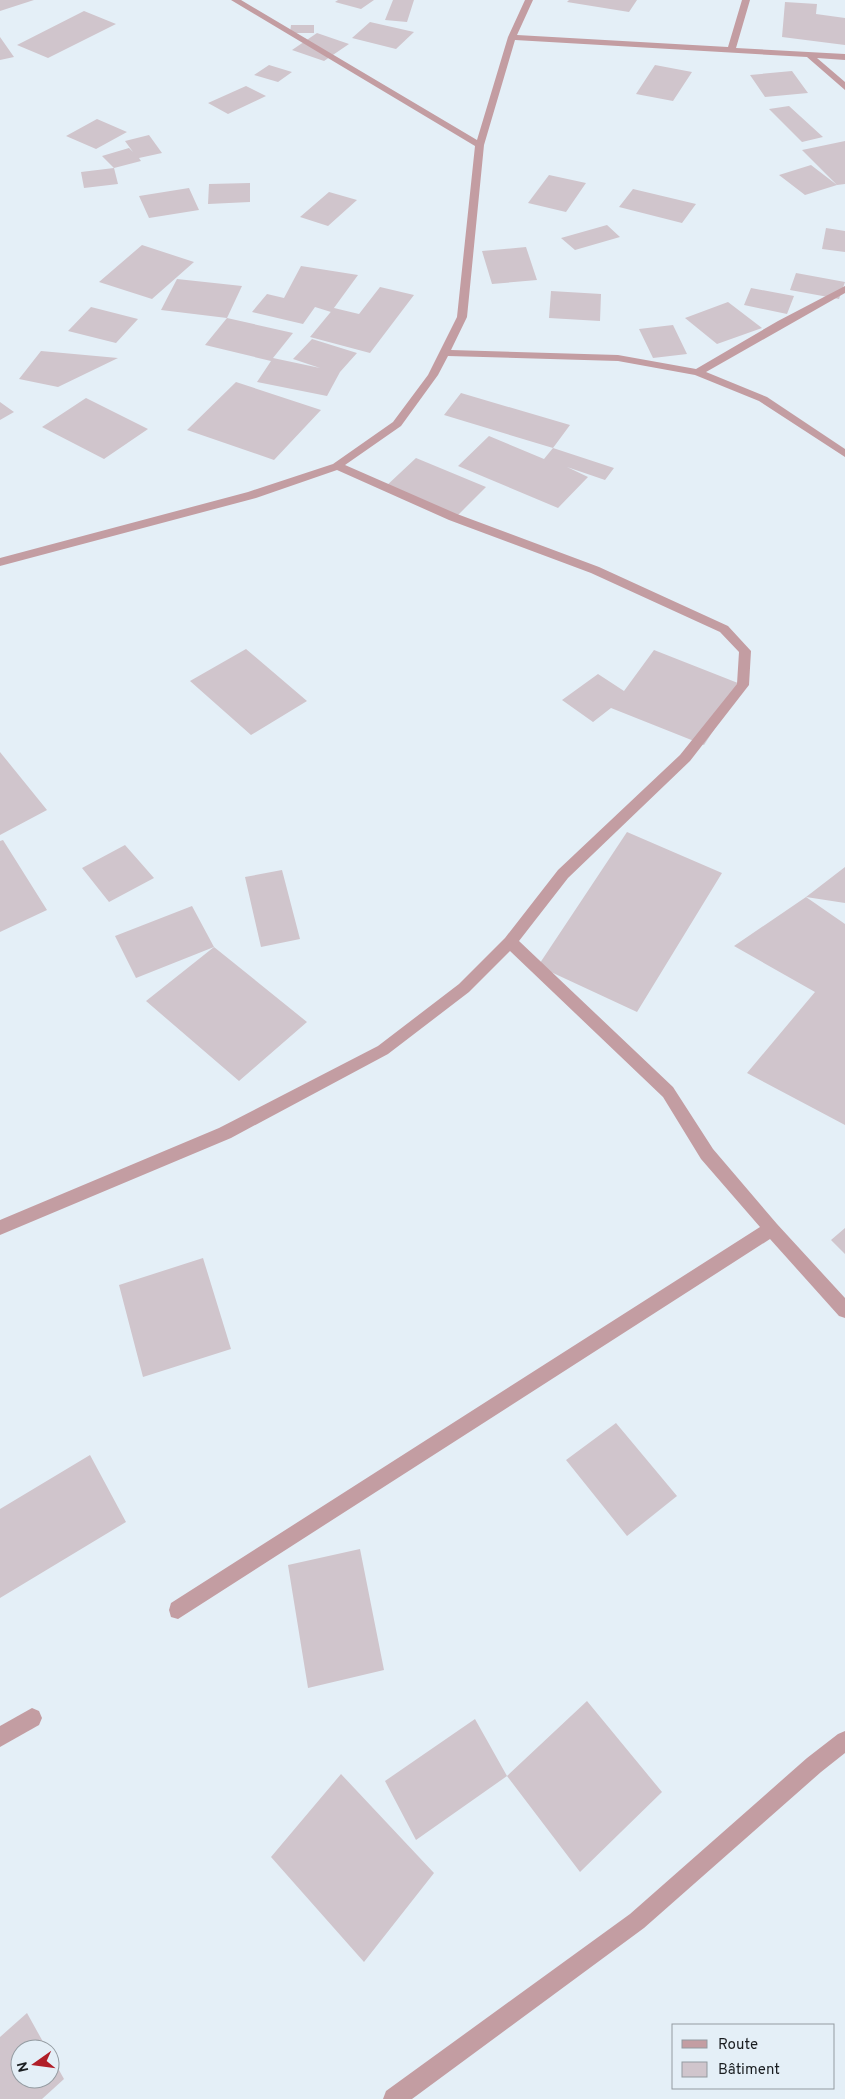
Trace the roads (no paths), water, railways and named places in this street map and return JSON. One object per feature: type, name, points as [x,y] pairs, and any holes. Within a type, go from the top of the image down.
[{"type":"street","points":[[235,0],[357,74],[480,145]]},
{"type":"street","points":[[0,562],[252,496],[337,466],[397,424],[433,376],[462,317],[480,145],[512,37],[529,0]]},
{"type":"street","points":[[732,49],[746,0]]},
{"type":"street","points":[[512,37],[845,56]]},
{"type":"street","points":[[809,55],[845,86]]},
{"type":"street","points":[[698,372],[782,323],[845,290]]},
{"type":"street","points":[[444,353],[618,358],[698,372],[763,399],[845,454]]},
{"type":"street","points":[[0,1228],[226,1133],[383,1050],[464,988],[510,942],[563,874],[685,758],[743,685],[745,651],[724,629],[595,570],[453,517],[337,466]]},
{"type":"street","points":[[510,942],[668,1092],[707,1154],[771,1229],[845,1310]]},
{"type":"street","points":[[178,1610],[771,1229]]},
{"type":"street","points":[[0,1737],[32,1718]]},
{"type":"street","points":[[394,2099],[637,1921],[814,1765],[845,1741]]}]
